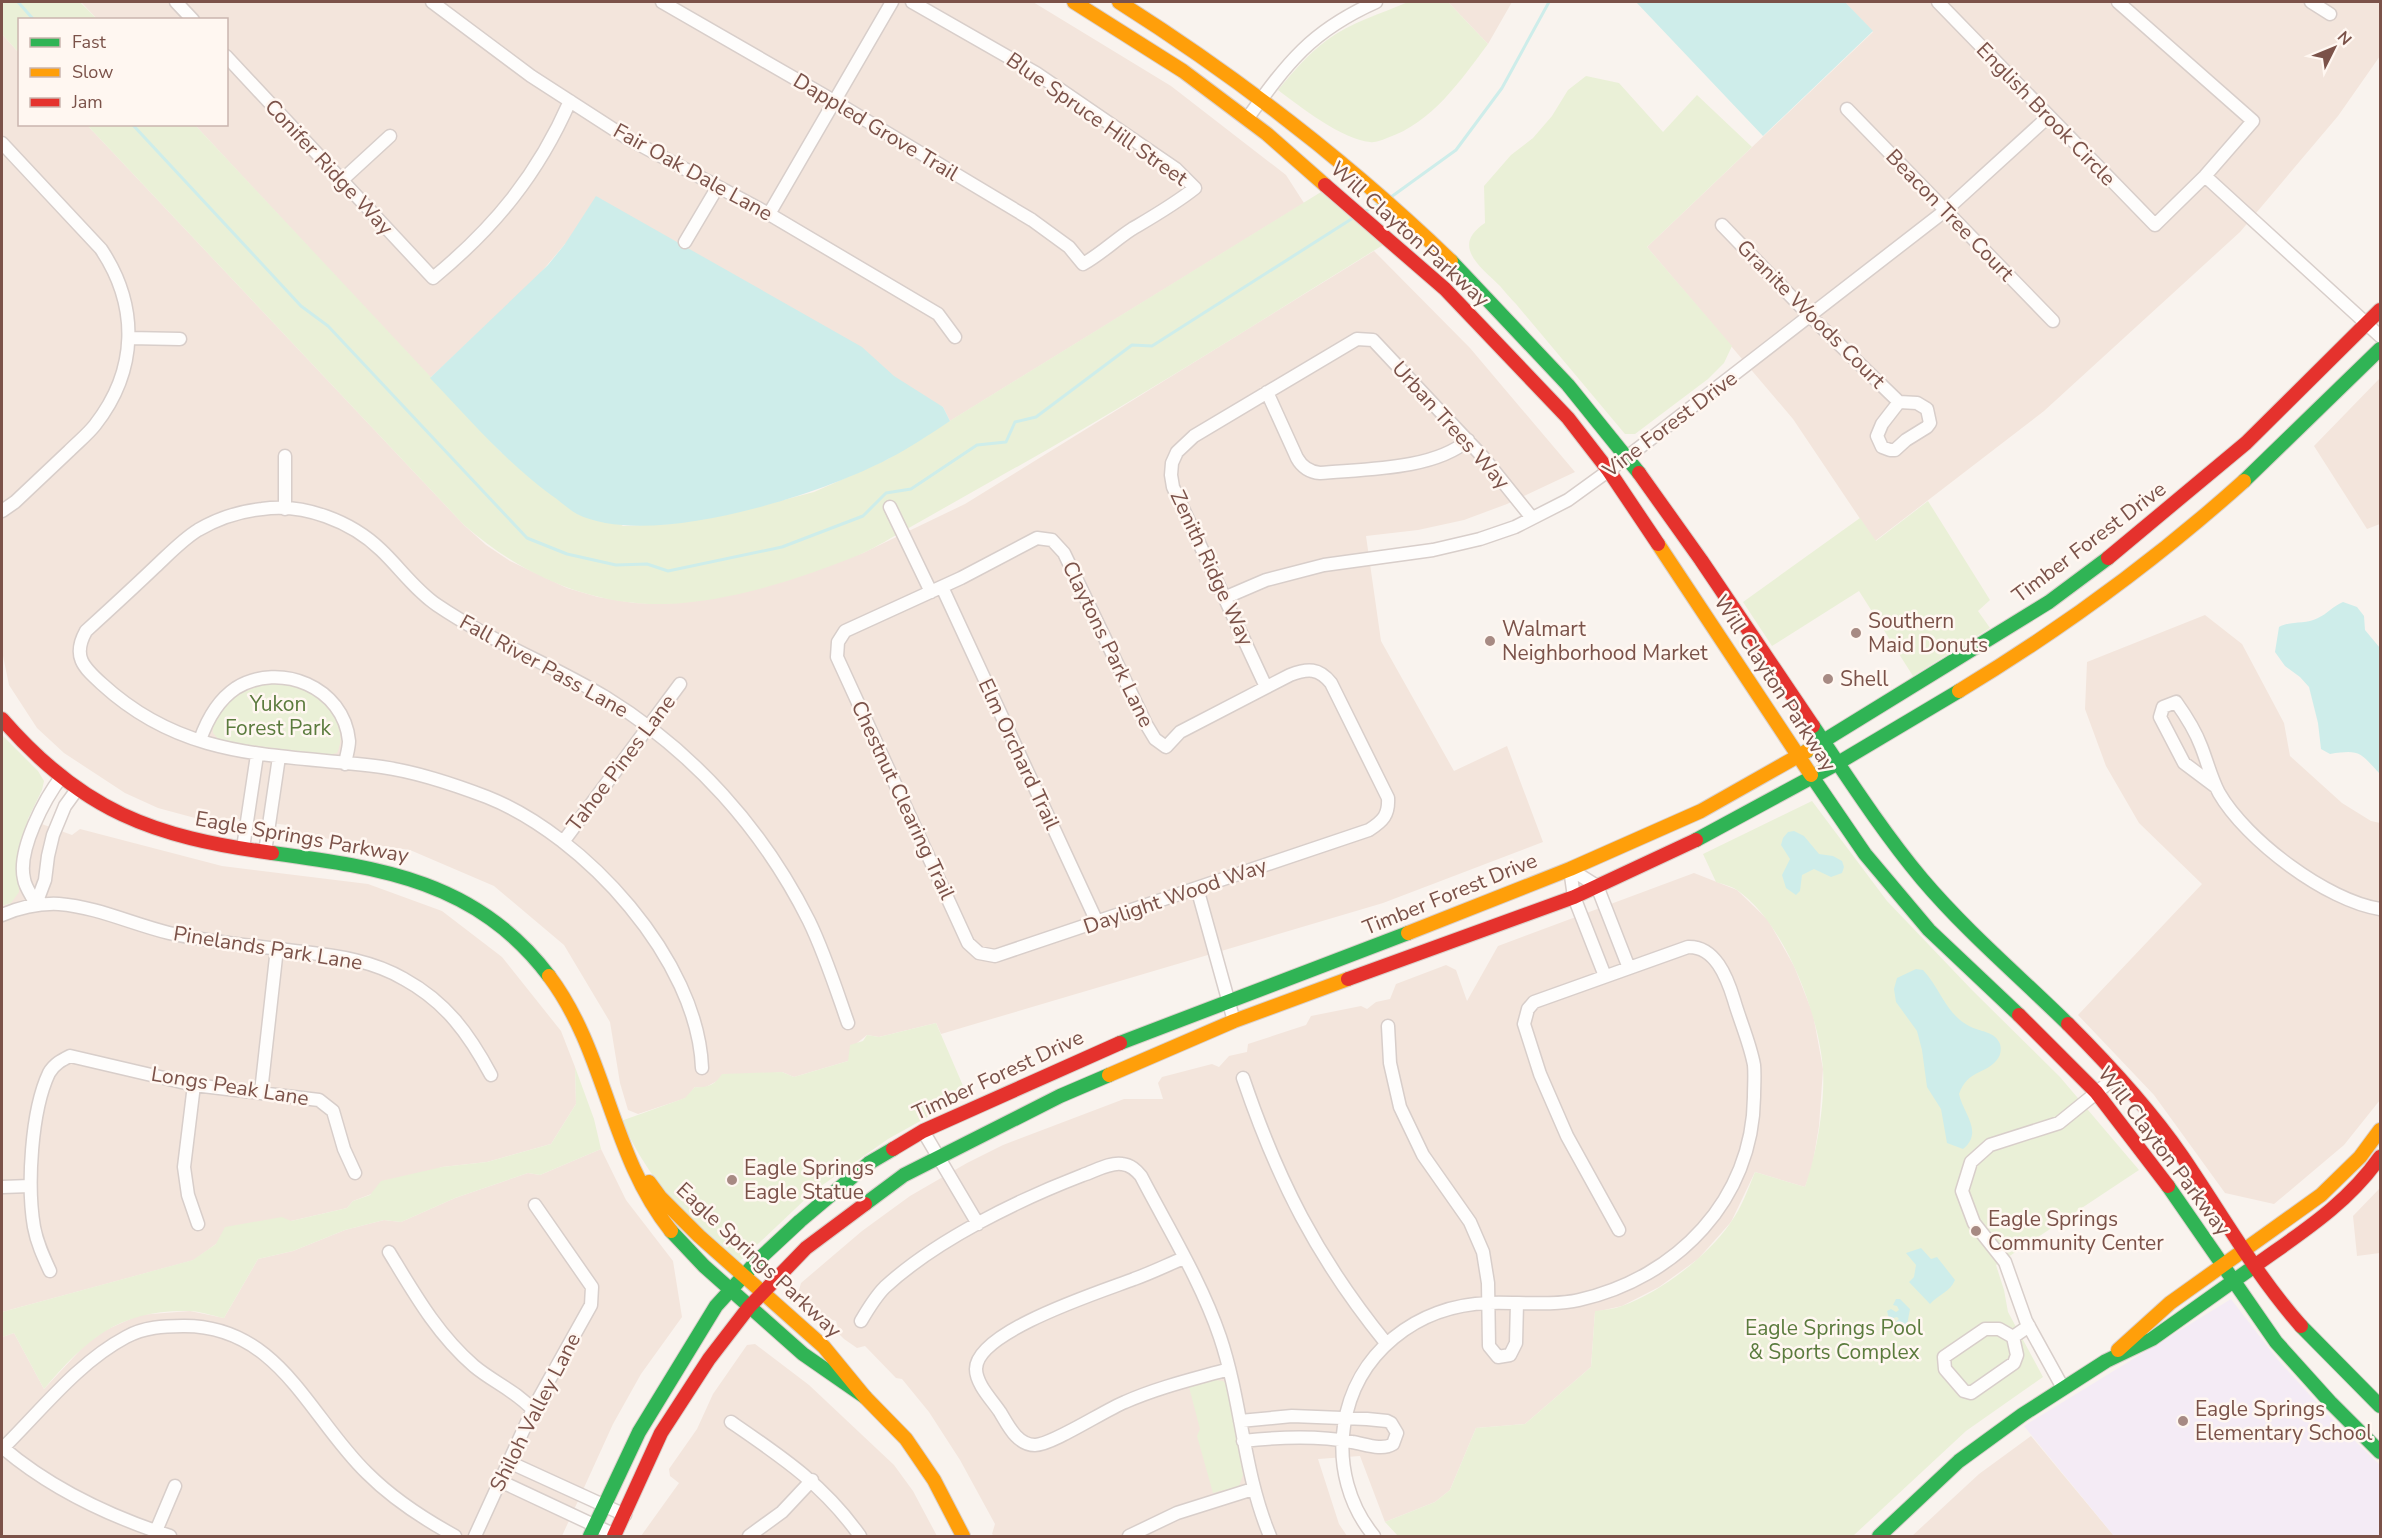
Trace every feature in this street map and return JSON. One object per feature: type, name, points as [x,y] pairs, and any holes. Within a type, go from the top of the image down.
[{"type":"main road","name":"Will Clayton Parkway","points":[[1119,2],[1199,54],[1261,99],[1371,187],[1467,276],[1560,376],[1626,458],[1716,581],[1886,833],[1923,880],[1992,953],[2087,1042],[2161,1126],[2253,1265],[2280,1301],[2380,1406]]},
{"type":"main road","name":"Will Clayton Parkway","points":[[1082,4],[1183,71],[1267,134],[1449,294],[1568,418],[1609,471],[1865,854],[1929,930],[2012,1007],[2096,1092],[2148,1158],[2276,1342],[2330,1402],[2380,1452]]},
{"type":"main road","points":[[1449,294],[1467,276]]},
{"type":"main road","name":"Timber Forest Drive","points":[[593,1531],[603,1505],[639,1432],[716,1306],[800,1221],[869,1163],[923,1131],[1116,1044],[1570,869],[1701,811],[1799,756],[2049,602],[2119,550],[2197,487],[2246,443],[2368,325],[2380,310]]},
{"type":"main road","name":"Timber Forest Drive","points":[[615,1536],[661,1432],[709,1359],[749,1307],[806,1248],[904,1175],[1060,1096],[1234,1021],[1574,897],[1715,831],[1838,763],[1970,684],[2063,624],[2161,551],[2265,463],[2380,349]]},
{"type":"main road","points":[[2246,443],[2265,463]]},
{"type":"main road","name":"Eagle Springs Parkway","points":[[2,719],[37,756],[78,788],[119,814],[144,825],[191,839],[350,864],[417,879],[480,911],[507,931],[545,971],[575,1017],[588,1043],[615,1126],[652,1205],[668,1229],[730,1290],[812,1361],[865,1396]]},
{"type":"main road","points":[[2106,1361],[2161,1310],[2321,1195],[2360,1157],[2380,1130]]},
{"type":"main road","name":"Eagle Springs Parkway","points":[[627,1153],[660,1197],[699,1236],[824,1347],[865,1396],[906,1439],[934,1480],[963,1536]]},
{"type":"main road","points":[[1879,1536],[1959,1461],[2063,1388],[2106,1361],[2152,1339],[2343,1201],[2364,1180],[2380,1157]]},
{"type":"street","points":[[176,2],[191,18]]},
{"type":"street","name":"Fair Oak Dale Lane","points":[[432,2],[531,76],[627,138],[717,188],[770,214],[938,314],[956,337]]},
{"type":"street","name":"Dappled Grove Trail","points":[[662,2],[1032,220],[1069,247],[1083,264]]},
{"type":"street","points":[[770,214],[892,2]]},
{"type":"street","name":"Blue Spruce Hill Street","points":[[912,2],[1036,73],[1176,169],[1195,188],[1083,264]]},
{"type":"street","points":[[1247,119],[1293,57],[1310,41],[1335,22],[1376,2]]},
{"type":"street","name":"English Brook Circle","points":[[1938,2],[2155,225],[2205,176]]},
{"type":"street","points":[[2118,2],[2253,121],[2205,176],[2380,336]]},
{"type":"street","points":[[2311,2],[2330,14]]},
{"type":"street","name":"Conifer Ridge Way","points":[[228,58],[433,278],[471,245],[517,195],[570,101]]},
{"type":"street","name":"Beacon Tree Court","points":[[1846,109],[2053,321]]},
{"type":"street","name":"Vine Forest Drive","points":[[1224,598],[1291,572],[1360,558],[1433,550],[1480,539],[1532,518],[1568,500],[1626,458],[1946,210],[2048,117]]},
{"type":"street","points":[[341,181],[390,136]]},
{"type":"street","points":[[2,143],[101,249],[122,289],[129,339],[127,359],[119,385],[108,407],[87,434],[15,502],[2,511]]},
{"type":"street","points":[[685,242],[717,188]]},
{"type":"street","name":"Granite Woods Court","points":[[1722,225],[1810,316],[1899,402],[1923,405],[1930,416],[1927,428],[1911,436],[1895,450],[1890,450],[1882,447],[1877,436],[1882,424],[1899,402]]},
{"type":"street","name":"Zenith Ridge Way","points":[[1266,687],[1178,500],[1171,475],[1172,463],[1177,452],[1194,436],[1350,343],[1365,338]]},
{"type":"street","name":"Urban Trees Way","points":[[1365,338],[1379,345],[1468,440],[1532,518]]},
{"type":"street","points":[[129,339],[180,339]]},
{"type":"street","points":[[1267,392],[1297,458],[1306,468],[1320,473],[1399,465],[1441,456],[1457,449],[1468,440]]},
{"type":"street","points":[[285,456],[285,509]]},
{"type":"street","name":"Elm Orchard Trail","points":[[890,507],[936,589],[1097,922]]},
{"type":"street","name":"Fall River Pass Lane","points":[[200,740],[170,730],[125,703],[89,672],[79,654],[79,644],[87,631],[180,544],[199,530],[219,520],[264,508],[314,514],[348,525],[381,550],[412,584],[433,602],[466,624],[579,682],[648,726],[713,784],[748,824],[778,866],[810,923],[848,1023]]},
{"type":"street","name":"Claytons Park Lane","points":[[936,589],[1032,540],[1042,538],[1052,540],[1064,553],[1151,734],[1166,747],[1180,732],[1266,687]]},
{"type":"street","name":"Chestnut Clearing Trail","points":[[936,589],[844,631],[838,642],[837,657],[968,943]]},
{"type":"street","name":"Daylight Wood Way","points":[[968,943],[978,953],[995,956],[1369,830],[1383,821],[1388,809],[1388,798],[1331,683],[1321,672],[1306,670],[1266,687]]},
{"type":"street","points":[[345,764],[349,742],[338,710],[315,688],[293,678],[275,676],[246,683],[235,689],[216,707],[200,740],[257,755],[345,764],[384,767],[441,780],[489,798],[563,842],[610,884],[654,938],[694,1021],[701,1044],[702,1068]]},
{"type":"street","name":"Tahoe Pines Lane","points":[[563,842],[680,684]]},
{"type":"street","points":[[2216,787],[2184,763],[2160,717],[2163,707],[2176,702],[2190,722],[2216,787],[2241,821],[2304,876],[2346,900],[2380,909]]},
{"type":"street","points":[[243,848],[257,755]]},
{"type":"street","points":[[265,852],[279,757]]},
{"type":"street","points":[[36,904],[24,880],[26,852],[48,793],[62,776]]},
{"type":"street","points":[[36,904],[45,880],[53,835],[65,806],[78,788]]},
{"type":"street","points":[[1570,869],[1597,886],[1629,968]]},
{"type":"street","points":[[1570,869],[1574,897],[1605,976]]},
{"type":"street","points":[[1197,888],[1234,1021]]},
{"type":"street","name":"Pinelands Park Lane","points":[[2,915],[36,904],[61,904],[95,910],[168,932],[202,939],[349,958],[378,966],[404,978],[427,993],[452,1016],[472,1041],[491,1075]]},
{"type":"street","points":[[1374,1536],[1355,1508],[1342,1458],[1342,1440],[1345,1418],[1356,1384],[1386,1343],[1419,1319],[1441,1310],[1488,1302],[1578,1300],[1636,1281],[1670,1261],[1684,1249],[1722,1205],[1745,1154],[1754,1118],[1754,1066],[1732,993],[1722,971],[1712,954],[1699,947],[1688,948],[1605,976],[1534,1002],[1528,1009],[1524,1024],[1540,1074],[1567,1136],[1618,1230]]},
{"type":"street","points":[[261,1092],[277,948]]},
{"type":"street","points":[[1388,1026],[1390,1063],[1400,1107],[1423,1155],[1470,1222],[1476,1236],[1486,1269],[1489,1346],[1498,1357],[1504,1358],[1510,1355],[1516,1343],[1517,1303]]},
{"type":"street","name":"Longs Peak Lane","points":[[30,1186],[33,1137],[42,1096],[50,1071],[58,1061],[70,1056],[194,1085],[319,1100],[333,1111],[344,1149],[355,1173]]},
{"type":"street","points":[[2063,1388],[2029,1326],[2005,1262],[1974,1223],[1962,1191],[1971,1162],[1990,1145],[2059,1123],[2117,1076]]},
{"type":"street","points":[[1243,1078],[1260,1128],[1282,1180],[1310,1234],[1352,1300],[1386,1343]]},
{"type":"street","points":[[194,1085],[184,1167],[188,1195],[198,1224]]},
{"type":"street","points":[[923,1131],[978,1224]]},
{"type":"street","points":[[861,1321],[874,1298],[885,1287],[947,1242],[1017,1203],[1066,1182],[1113,1164],[1128,1165],[1141,1176],[1209,1310],[1229,1369],[1253,1489],[1270,1536]]},
{"type":"street","points":[[2,1186],[30,1186],[36,1237],[50,1271]]},
{"type":"street","name":"Shiloh Valley Lane","points":[[475,1536],[532,1410],[591,1305],[592,1287],[535,1205]]},
{"type":"street","points":[[389,1252],[437,1328],[471,1364],[496,1383],[522,1398],[532,1410]]},
{"type":"street","points":[[1184,1258],[1132,1280],[1081,1297],[1032,1320],[984,1351],[978,1360],[976,1370],[978,1381],[1014,1434],[1022,1442],[1032,1445],[1042,1444],[1124,1402],[1172,1384],[1229,1369]]},
{"type":"street","points":[[2,1446],[5,1446],[90,1361],[127,1336],[156,1327],[201,1326],[242,1339],[276,1362],[366,1472],[413,1513],[455,1536]]},
{"type":"street","points":[[2013,1337],[2029,1326]]},
{"type":"street","points":[[1985,1329],[2000,1329],[2013,1337],[2017,1355],[2014,1363],[1971,1393],[1964,1391],[1945,1369],[1944,1357],[1985,1329]]},
{"type":"street","points":[[1240,1421],[1292,1416],[1387,1421],[1395,1428],[1396,1439],[1389,1447],[1383,1448],[1342,1440],[1292,1437],[1243,1441]]},
{"type":"street","points":[[731,1422],[812,1480],[840,1508],[860,1536]]},
{"type":"street","points":[[2,1446],[47,1480],[76,1498],[170,1536]]},
{"type":"street","points":[[508,1462],[625,1515]]},
{"type":"street","points":[[500,1480],[593,1531],[615,1536]]},
{"type":"street","points":[[749,1536],[782,1512],[812,1480]]},
{"type":"street","points":[[156,1531],[175,1486]]},
{"type":"street","points":[[1129,1536],[1186,1510],[1253,1489]]},
{"type":"shaded area","points":[[81,2],[1033,2],[1171,86],[1286,175],[1304,203],[950,421],[943,407],[565,244],[532,283],[430,378],[196,126],[228,126],[228,18],[96,18]]},
{"type":"shaded area","points":[[1448,2],[1512,2],[1488,44]]},
{"type":"shaded area","points":[[1845,2],[2380,2],[2380,56],[2338,116],[2240,232],[2044,411],[1875,541],[1793,419],[1647,247],[1873,32]]},
{"type":"shaded area","points":[[2,34],[18,52],[18,126],[88,126],[464,525],[486,545],[510,561],[567,588],[598,597],[634,603],[664,604],[716,598],[796,577],[863,553],[965,504],[1374,251],[1470,348],[1575,472],[1507,504],[1464,520],[1418,530],[1366,536],[1381,641],[1454,771],[1507,746],[1543,842],[1383,903],[941,1034],[936,1023],[879,1037],[867,1035],[856,1044],[848,1061],[794,1077],[782,1072],[719,1080],[704,1088],[695,1087],[686,1098],[638,1114],[628,1110],[620,1083],[610,1022],[564,945],[494,886],[410,850],[294,834],[287,825],[230,818],[221,825],[158,808],[125,793],[64,753],[37,728],[9,685],[2,651]]},
{"type":"shaded area","points":[[2380,378],[2380,524],[2367,529],[2314,446]]},
{"type":"shaded area","points":[[2205,615],[2242,644],[2284,723],[2290,756],[2342,803],[2371,821],[2380,823],[2380,1100],[2344,1145],[2274,1204],[2225,1193],[2154,1095],[2078,1015],[2202,884],[2139,823],[2106,766],[2085,709],[2087,662]]},
{"type":"shaded area","points":[[28,819],[72,835],[80,829],[222,866],[368,884],[442,911],[502,957],[561,1031],[575,1067],[576,1104],[551,1144],[487,1162],[442,1167],[353,1201],[347,1208],[291,1221],[216,1244],[194,1260],[2,1312],[2,906],[11,903]]},
{"type":"shaded area","points":[[1694,873],[1737,890],[1768,920],[1794,966],[1813,1014],[1823,1069],[1819,1126],[1812,1168],[1805,1187],[1755,1172],[1731,1222],[1698,1259],[1659,1287],[1622,1306],[1595,1312],[1591,1367],[1525,1424],[1476,1428],[1450,1490],[1435,1502],[1385,1522],[1360,1456],[1318,1459],[1339,1524],[1347,1536],[994,1536],[992,1534],[995,1524],[960,1460],[929,1412],[902,1379],[896,1378],[865,1346],[857,1348],[844,1339],[840,1335],[836,1321],[824,1317],[799,1290],[801,1283],[862,1231],[910,1196],[1003,1145],[1124,1099],[1163,1099],[1158,1083],[1162,1077],[1212,1064],[1219,1067],[1229,1056],[1247,1052],[1248,1044],[1306,1025],[1311,1016],[1361,1006],[1367,1009],[1376,1002],[1390,999],[1396,984],[1446,965],[1456,970],[1467,1001],[1498,946]]},
{"type":"shaded area","points":[[601,1149],[626,1200],[673,1261],[682,1317],[641,1374],[613,1424],[562,1536],[2,1536],[2,1337],[14,1333],[44,1389],[86,1344],[106,1330],[139,1315],[190,1311],[224,1318],[258,1259],[293,1251],[345,1230],[384,1220],[401,1222],[455,1198],[528,1173],[540,1175]]},
{"type":"shaded area","points":[[2380,1188],[2380,1253],[2357,1256],[2353,1216]]},
{"type":"shaded area","name":"Eagle Springs Elementary School","points":[[2231,1299],[2278,1360],[2330,1417],[2380,1465],[2380,1536],[2114,1536],[2024,1426]]},
{"type":"shaded area","points":[[755,1344],[809,1385],[894,1465],[913,1491],[937,1536],[641,1536],[679,1483],[670,1476],[669,1469],[697,1429],[713,1394],[747,1345]]},
{"type":"shaded area","points":[[2031,1436],[2114,1536],[1912,1536],[1979,1474]]},
{"type":"green space","points":[[2,2],[80,2],[96,18],[18,18],[18,52],[2,34]]},
{"type":"green space","points":[[1408,2],[1448,2],[1488,44],[1444,99],[1418,122],[1378,141],[1359,140],[1322,121],[1278,90],[1307,57],[1336,34],[1356,23]]},
{"type":"green space","points":[[1586,76],[1619,83],[1663,132],[1697,95],[1752,147],[1647,247],[1732,346],[1724,363],[1708,379],[1635,434],[1625,434],[1516,304],[1478,264],[1469,248],[1470,240],[1475,232],[1485,223],[1484,186],[1511,155],[1533,138],[1552,116],[1568,90]]},
{"type":"green space","points":[[88,126],[196,126],[501,452],[623,526],[670,524],[741,511],[814,492],[888,459],[1321,192],[1383,245],[1192,364],[1046,450],[867,551],[791,580],[741,594],[690,602],[638,603],[610,599],[583,593],[532,572],[486,543],[464,525]]},
{"type":"green space","points":[[1928,501],[1990,600],[1978,611],[1990,628],[1913,676],[1859,591],[1772,646],[1743,602],[1860,518],[1876,541]]},
{"type":"green space","name":"Yukon Forest Park","points":[[273,683],[293,684],[322,701],[336,720],[340,731],[337,753],[328,755],[220,741],[213,733],[214,722],[225,705],[233,698],[253,688]]},
{"type":"green space","points":[[2,735],[38,771],[44,781],[28,819],[18,860],[19,892],[11,903],[2,906]]},
{"type":"green space","name":"Eagle Springs Pool & Sports Complex","points":[[1812,801],[1887,901],[2060,1077],[2139,1170],[1996,1265],[2008,1312],[2043,1377],[1966,1431],[1853,1536],[1398,1536],[1385,1522],[1435,1502],[1450,1490],[1476,1428],[1525,1424],[1591,1367],[1595,1311],[1622,1306],[1652,1292],[1682,1272],[1710,1248],[1735,1216],[1755,1172],[1805,1187],[1816,1144],[1823,1097],[1823,1069],[1814,1022],[1796,971],[1770,924],[1737,890],[1716,882],[1703,854]]},
{"type":"green space","points":[[936,1023],[967,1095],[888,1139],[814,1191],[740,1261],[735,1260],[703,1230],[663,1188],[645,1163],[621,1121],[685,1098],[695,1087],[710,1085],[722,1074],[782,1072],[794,1077],[848,1061],[850,1045],[863,1041],[867,1035],[879,1037]]},
{"type":"green space","points":[[575,1067],[594,1119],[601,1149],[540,1175],[528,1173],[455,1198],[401,1222],[384,1220],[345,1230],[293,1251],[258,1259],[224,1318],[188,1311],[163,1312],[123,1322],[90,1342],[44,1389],[14,1333],[2,1337],[2,1312],[193,1260],[216,1244],[225,1227],[282,1217],[291,1221],[347,1208],[353,1201],[370,1195],[381,1181],[442,1167],[487,1162],[551,1144],[576,1104]]},
{"type":"green space","points":[[1215,1380],[1223,1381],[1228,1386],[1243,1475],[1239,1486],[1213,1493],[1197,1436],[1200,1429],[1189,1387]]},
{"type":"water","points":[[1636,2],[1845,2],[1873,31],[1763,136]]},
{"type":"water","points":[[596,196],[862,347],[894,376],[943,407],[950,421],[904,450],[858,473],[779,502],[734,514],[689,522],[646,526],[608,523],[577,514],[534,482],[503,454],[430,378],[548,265],[565,244]]},
{"type":"water","points":[[2343,602],[2357,607],[2364,616],[2365,630],[2380,648],[2380,774],[2359,754],[2348,752],[2330,754],[2321,749],[2318,723],[2309,687],[2285,666],[2275,652],[2279,627],[2313,620]]},
{"type":"water","points":[[1794,831],[1804,836],[1819,854],[1833,856],[1842,861],[1844,867],[1842,873],[1831,877],[1814,869],[1802,875],[1800,891],[1796,895],[1786,888],[1782,875],[1790,859],[1781,845],[1788,832]]},
{"type":"water","points":[[1916,969],[1923,970],[1954,1015],[1969,1026],[1991,1034],[2000,1044],[2001,1051],[1997,1059],[1971,1077],[1959,1094],[1972,1129],[1969,1143],[1963,1149],[1947,1143],[1941,1109],[1927,1087],[1917,1031],[1896,1002],[1894,989],[1897,978]]},
{"type":"water","points":[[1921,1248],[1931,1259],[1937,1257],[1955,1280],[1930,1304],[1909,1282],[1914,1277],[1916,1265],[1906,1253]]},
{"type":"water","points":[[1896,1299],[1900,1299],[1910,1309],[1907,1325],[1901,1333],[1894,1334],[1891,1326],[1899,1319],[1897,1317],[1889,1319],[1887,1311],[1899,1310],[1893,1305]]},
{"type":"waterway","points":[[18,2],[32,18]]},
{"type":"waterway","points":[[1391,197],[1456,150],[1502,88],[1549,2]]},
{"type":"waterway","points":[[134,126],[301,306],[328,326],[527,538],[567,554],[616,565],[647,564],[668,571],[782,547],[863,516],[886,493],[911,489],[977,445],[1006,442],[1015,422],[1036,417],[1132,345],[1152,346],[1353,218]]},
{"type":"waterway","points":[[1364,212],[1380,203]]},
{"type":"traffic: fast","points":[[1451,261],[1568,385],[1639,473]]},
{"type":"traffic: fast","points":[[2244,481],[2380,349]]},
{"type":"traffic: fast","points":[[1807,751],[2049,602],[2108,558]]},
{"type":"traffic: fast","points":[[1696,840],[1838,763],[1959,691]]},
{"type":"traffic: fast","points":[[1813,726],[1879,823],[1922,879],[1975,935],[2068,1024]]},
{"type":"traffic: fast","points":[[1811,775],[1865,854],[1929,930],[2019,1015]]},
{"type":"traffic: fast","points":[[272,853],[389,873],[425,884],[459,899],[491,919],[521,944],[549,976]]},
{"type":"traffic: fast","points":[[1120,1043],[1408,933]]},
{"type":"traffic: fast","points":[[865,1204],[904,1175],[1060,1096],[1109,1075]]},
{"type":"traffic: fast","points":[[590,1536],[639,1432],[716,1306],[758,1260],[800,1221],[869,1163],[893,1149]]},
{"type":"traffic: fast","points":[[2168,1186],[2276,1342],[2330,1402],[2380,1452]]},
{"type":"traffic: fast","points":[[671,1231],[704,1266],[803,1354],[865,1397]]},
{"type":"traffic: fast","points":[[1879,1536],[1959,1461],[2022,1415],[2106,1361],[2152,1339],[2256,1265]]},
{"type":"traffic: fast","points":[[2301,1326],[2380,1406]]},
{"type":"traffic: slow","points":[[1074,2],[1183,71],[1267,134],[1325,185]]},
{"type":"traffic: slow","points":[[1119,2],[1207,61],[1292,123],[1373,190],[1451,261]]},
{"type":"traffic: slow","points":[[1959,691],[2034,644],[2106,593],[2177,539],[2244,481]]},
{"type":"traffic: slow","points":[[1658,544],[1811,775]]},
{"type":"traffic: slow","points":[[1408,933],[1570,869],[1701,811],[1807,751]]},
{"type":"traffic: slow","points":[[549,976],[584,1038],[634,1170],[671,1231]]},
{"type":"traffic: slow","points":[[1109,1075],[1234,1021],[1348,979]]},
{"type":"traffic: slow","points":[[2118,1350],[2170,1303],[2321,1195],[2360,1157],[2380,1130]]},
{"type":"traffic: slow","points":[[649,1182],[660,1197],[699,1236],[824,1347],[865,1397],[906,1439],[934,1480],[963,1536]]},
{"type":"traffic: jam","points":[[1325,185],[1445,289],[1568,418],[1609,471],[1658,544]]},
{"type":"traffic: jam","points":[[2108,558],[2246,443],[2380,310]]},
{"type":"traffic: jam","points":[[1639,473],[1813,726]]},
{"type":"traffic: jam","points":[[2,719],[32,751],[61,776],[91,798],[122,814],[155,828],[191,838],[272,853]]},
{"type":"traffic: jam","points":[[1348,979],[1574,897],[1696,840]]},
{"type":"traffic: jam","points":[[2019,1015],[2096,1092],[2168,1186]]},
{"type":"traffic: jam","points":[[2068,1024],[2156,1121],[2182,1156],[2268,1286],[2301,1326]]},
{"type":"traffic: jam","points":[[893,1149],[923,1131],[1120,1043]]},
{"type":"traffic: jam","points":[[2256,1265],[2307,1229],[2338,1203],[2367,1174],[2380,1157]]},
{"type":"traffic: jam","points":[[614,1536],[661,1433],[709,1359],[749,1307],[806,1248],[865,1204]]},
{"type":"place","name":"Southern Maid Donuts","points":[[1856,633]]},
{"type":"place","name":"Walmart Neighborhood Market","points":[[1490,641]]},
{"type":"place","name":"Shell","points":[[1828,679]]},
{"type":"place","name":"Eagle Springs Eagle Statue","points":[[732,1180]]},
{"type":"place","name":"Eagle Springs Community Center","points":[[1976,1231]]},
{"type":"place","name":"Eagle Springs Elementary School","points":[[2183,1421]]}]
